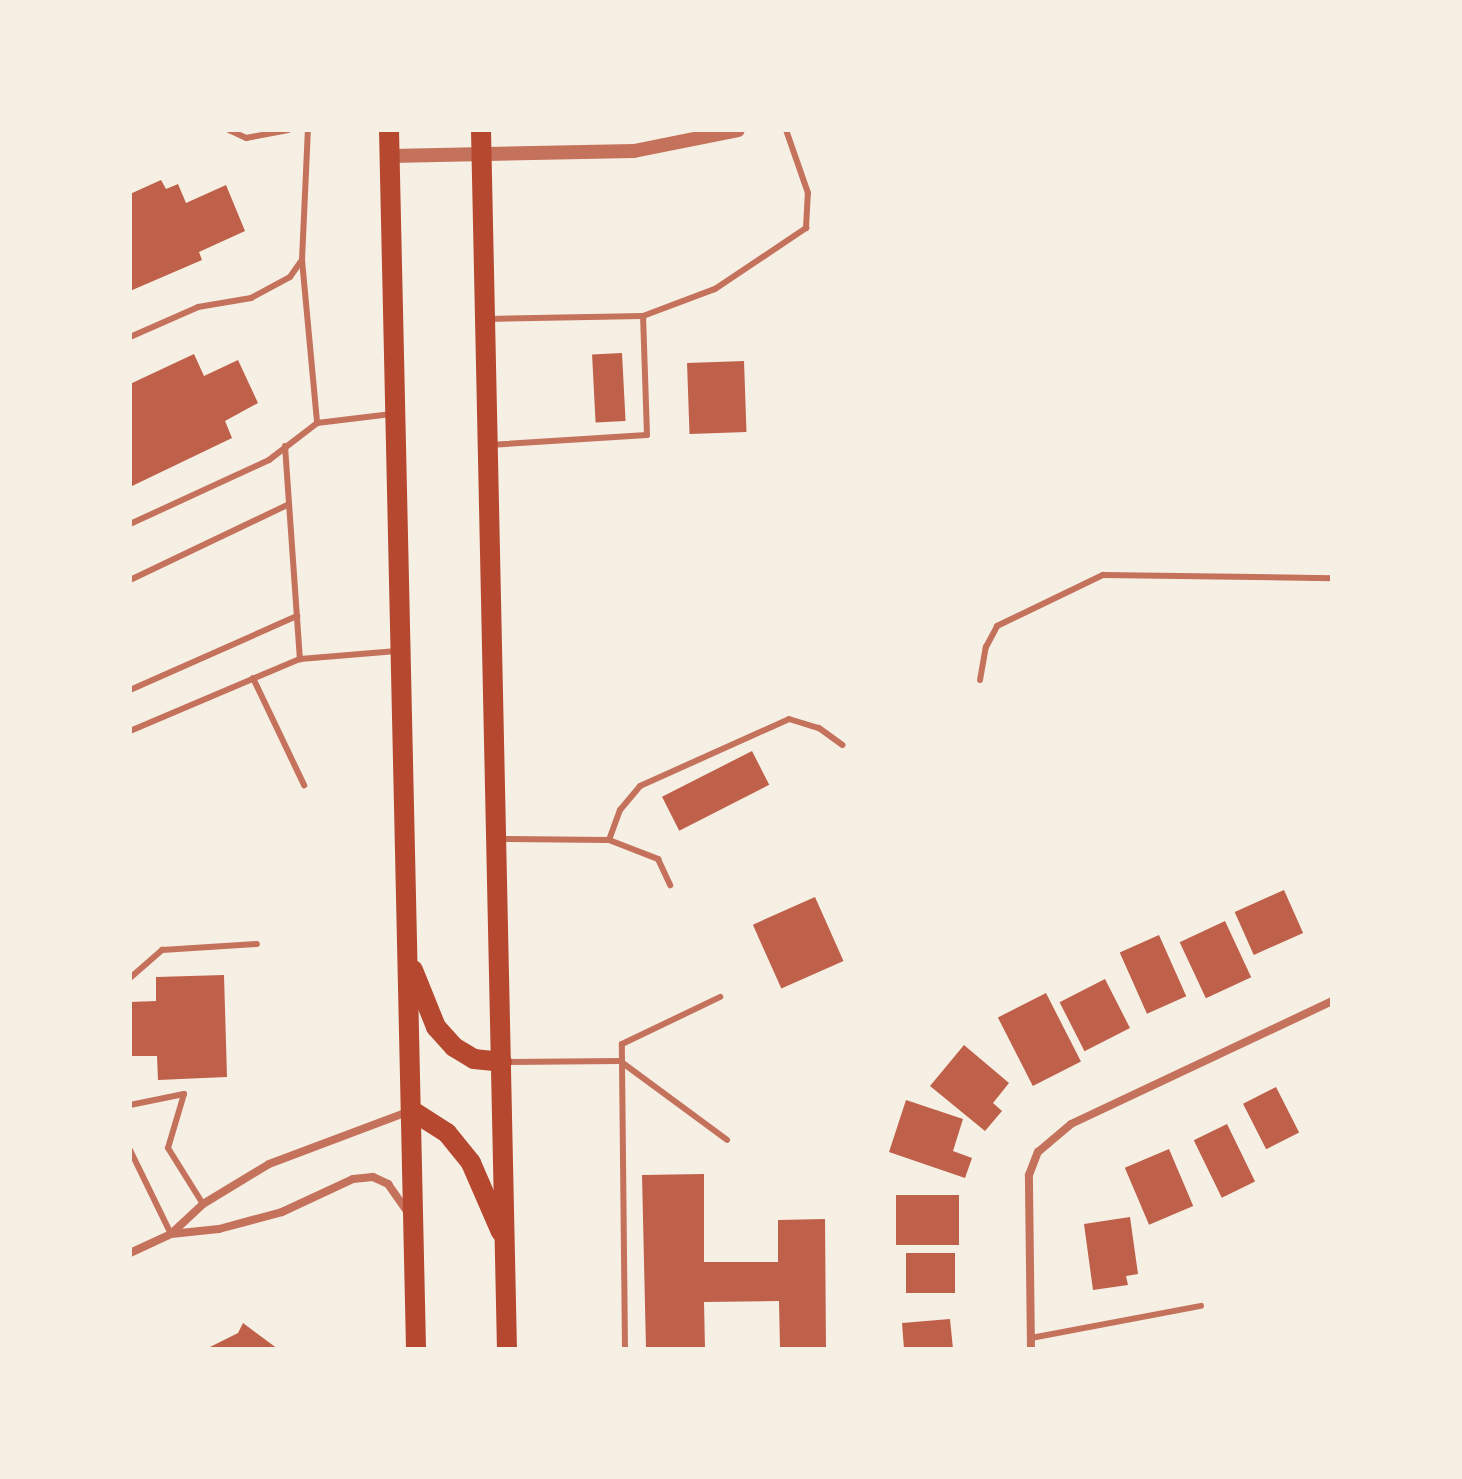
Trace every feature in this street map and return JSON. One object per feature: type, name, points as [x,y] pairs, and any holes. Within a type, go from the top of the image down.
[{"type":"main road","points":[[389,130],[416,1349]]},
{"type":"main road","points":[[481,130],[507,1349]]},
{"type":"main road","points":[[408,959],[445,1037],[474,1059],[502,1062]]},
{"type":"main road","points":[[411,1110],[447,1133],[471,1163],[505,1242]]},
{"type":"street","points":[[390,156],[634,151],[738,130]]},
{"type":"street","points":[[1031,1349],[1029,1175],[1038,1152],[1071,1124],[1332,1001]]},
{"type":"street","points":[[171,1234],[203,1204],[269,1164],[411,1110]]},
{"type":"street","points":[[130,1253],[171,1234],[258,1220],[353,1179],[373,1177],[401,1199],[414,1225]]},
{"type":"lane","points":[[229,130],[246,138],[288,130]]},
{"type":"lane","points":[[308,130],[302,260],[317,423]]},
{"type":"lane","points":[[485,319],[643,316],[715,289],[806,228],[808,193],[786,130]]},
{"type":"lane","points":[[130,337],[198,307],[251,298],[277,286],[302,260]]},
{"type":"lane","points":[[488,445],[647,435],[643,316]]},
{"type":"lane","points":[[130,524],[269,460],[317,423],[395,414]]},
{"type":"lane","points":[[285,446],[300,659]]},
{"type":"lane","points":[[130,580],[289,504]]},
{"type":"lane","points":[[980,680],[986,647],[997,626],[1103,575],[1332,578]]},
{"type":"lane","points":[[130,690],[297,616]]},
{"type":"lane","points":[[130,731],[300,659],[401,651]]},
{"type":"lane","points":[[253,678],[304,785]]},
{"type":"lane","points":[[609,840],[620,810],[640,786],[789,719],[819,728],[842,745]]},
{"type":"lane","points":[[496,839],[609,840],[658,859],[670,885]]},
{"type":"lane","points":[[130,978],[162,950],[257,944]]},
{"type":"lane","points":[[625,1349],[622,1044],[631,1037],[720,997]]},
{"type":"lane","points":[[502,1062],[620,1061],[727,1140]]},
{"type":"lane","points":[[130,1105],[184,1094],[168,1148],[203,1204]]},
{"type":"lane","points":[[130,1150],[171,1234]]},
{"type":"lane","points":[[1031,1338],[1201,1306]]},
{"type":"building","points":[[161,180],[166,189],[178,184],[186,203],[226,185],[245,231],[199,252],[202,260],[130,291],[130,194]]},
{"type":"building","points":[[622,353],[626,421],[596,422],[592,355]]},
{"type":"building","points":[[194,354],[204,376],[238,360],[258,403],[225,421],[232,438],[130,487],[130,384]]},
{"type":"building","points":[[744,361],[746,432],[690,434],[687,363]]},
{"type":"building","points":[[752,751],[769,785],[679,831],[662,797]]},
{"type":"building","points":[[1284,890],[1303,933],[1254,955],[1235,912]]},
{"type":"building","points":[[815,897],[843,961],[781,989],[753,925]]},
{"type":"building","points":[[1225,921],[1251,977],[1206,998],[1180,942]]},
{"type":"building","points":[[1159,935],[1186,996],[1147,1014],[1120,952]]},
{"type":"building","points":[[224,975],[227,1077],[158,1080],[157,1056],[130,1056],[130,1002],[156,1001],[156,977]]},
{"type":"building","points":[[1105,979],[1130,1028],[1085,1051],[1060,1002]]},
{"type":"building","points":[[1046,993],[1081,1062],[1033,1086],[998,1018]]},
{"type":"building","points":[[964,1045],[1009,1083],[993,1103],[1002,1111],[985,1131],[930,1086]]},
{"type":"building","points":[[1276,1087],[1299,1132],[1266,1149],[1243,1104]]},
{"type":"building","points":[[906,1100],[963,1119],[953,1151],[972,1158],[965,1178],[889,1152]]},
{"type":"building","points":[[1227,1124],[1255,1182],[1222,1198],[1194,1140]]},
{"type":"building","points":[[1169,1149],[1193,1206],[1149,1225],[1125,1168]]},
{"type":"building","points":[[704,1174],[704,1262],[778,1262],[778,1220],[825,1219],[826,1349],[780,1349],[779,1301],[704,1302],[705,1349],[646,1349],[642,1175]]},
{"type":"building","points":[[896,1195],[959,1195],[959,1245],[896,1245]]},
{"type":"building","points":[[1130,1217],[1138,1274],[1126,1276],[1128,1285],[1093,1290],[1084,1224]]},
{"type":"building","points":[[906,1253],[955,1253],[955,1293],[906,1293]]},
{"type":"building","points":[[950,1319],[953,1349],[904,1349],[902,1323]]},
{"type":"building","points":[[243,1323],[278,1349],[206,1349],[238,1333]]}]
